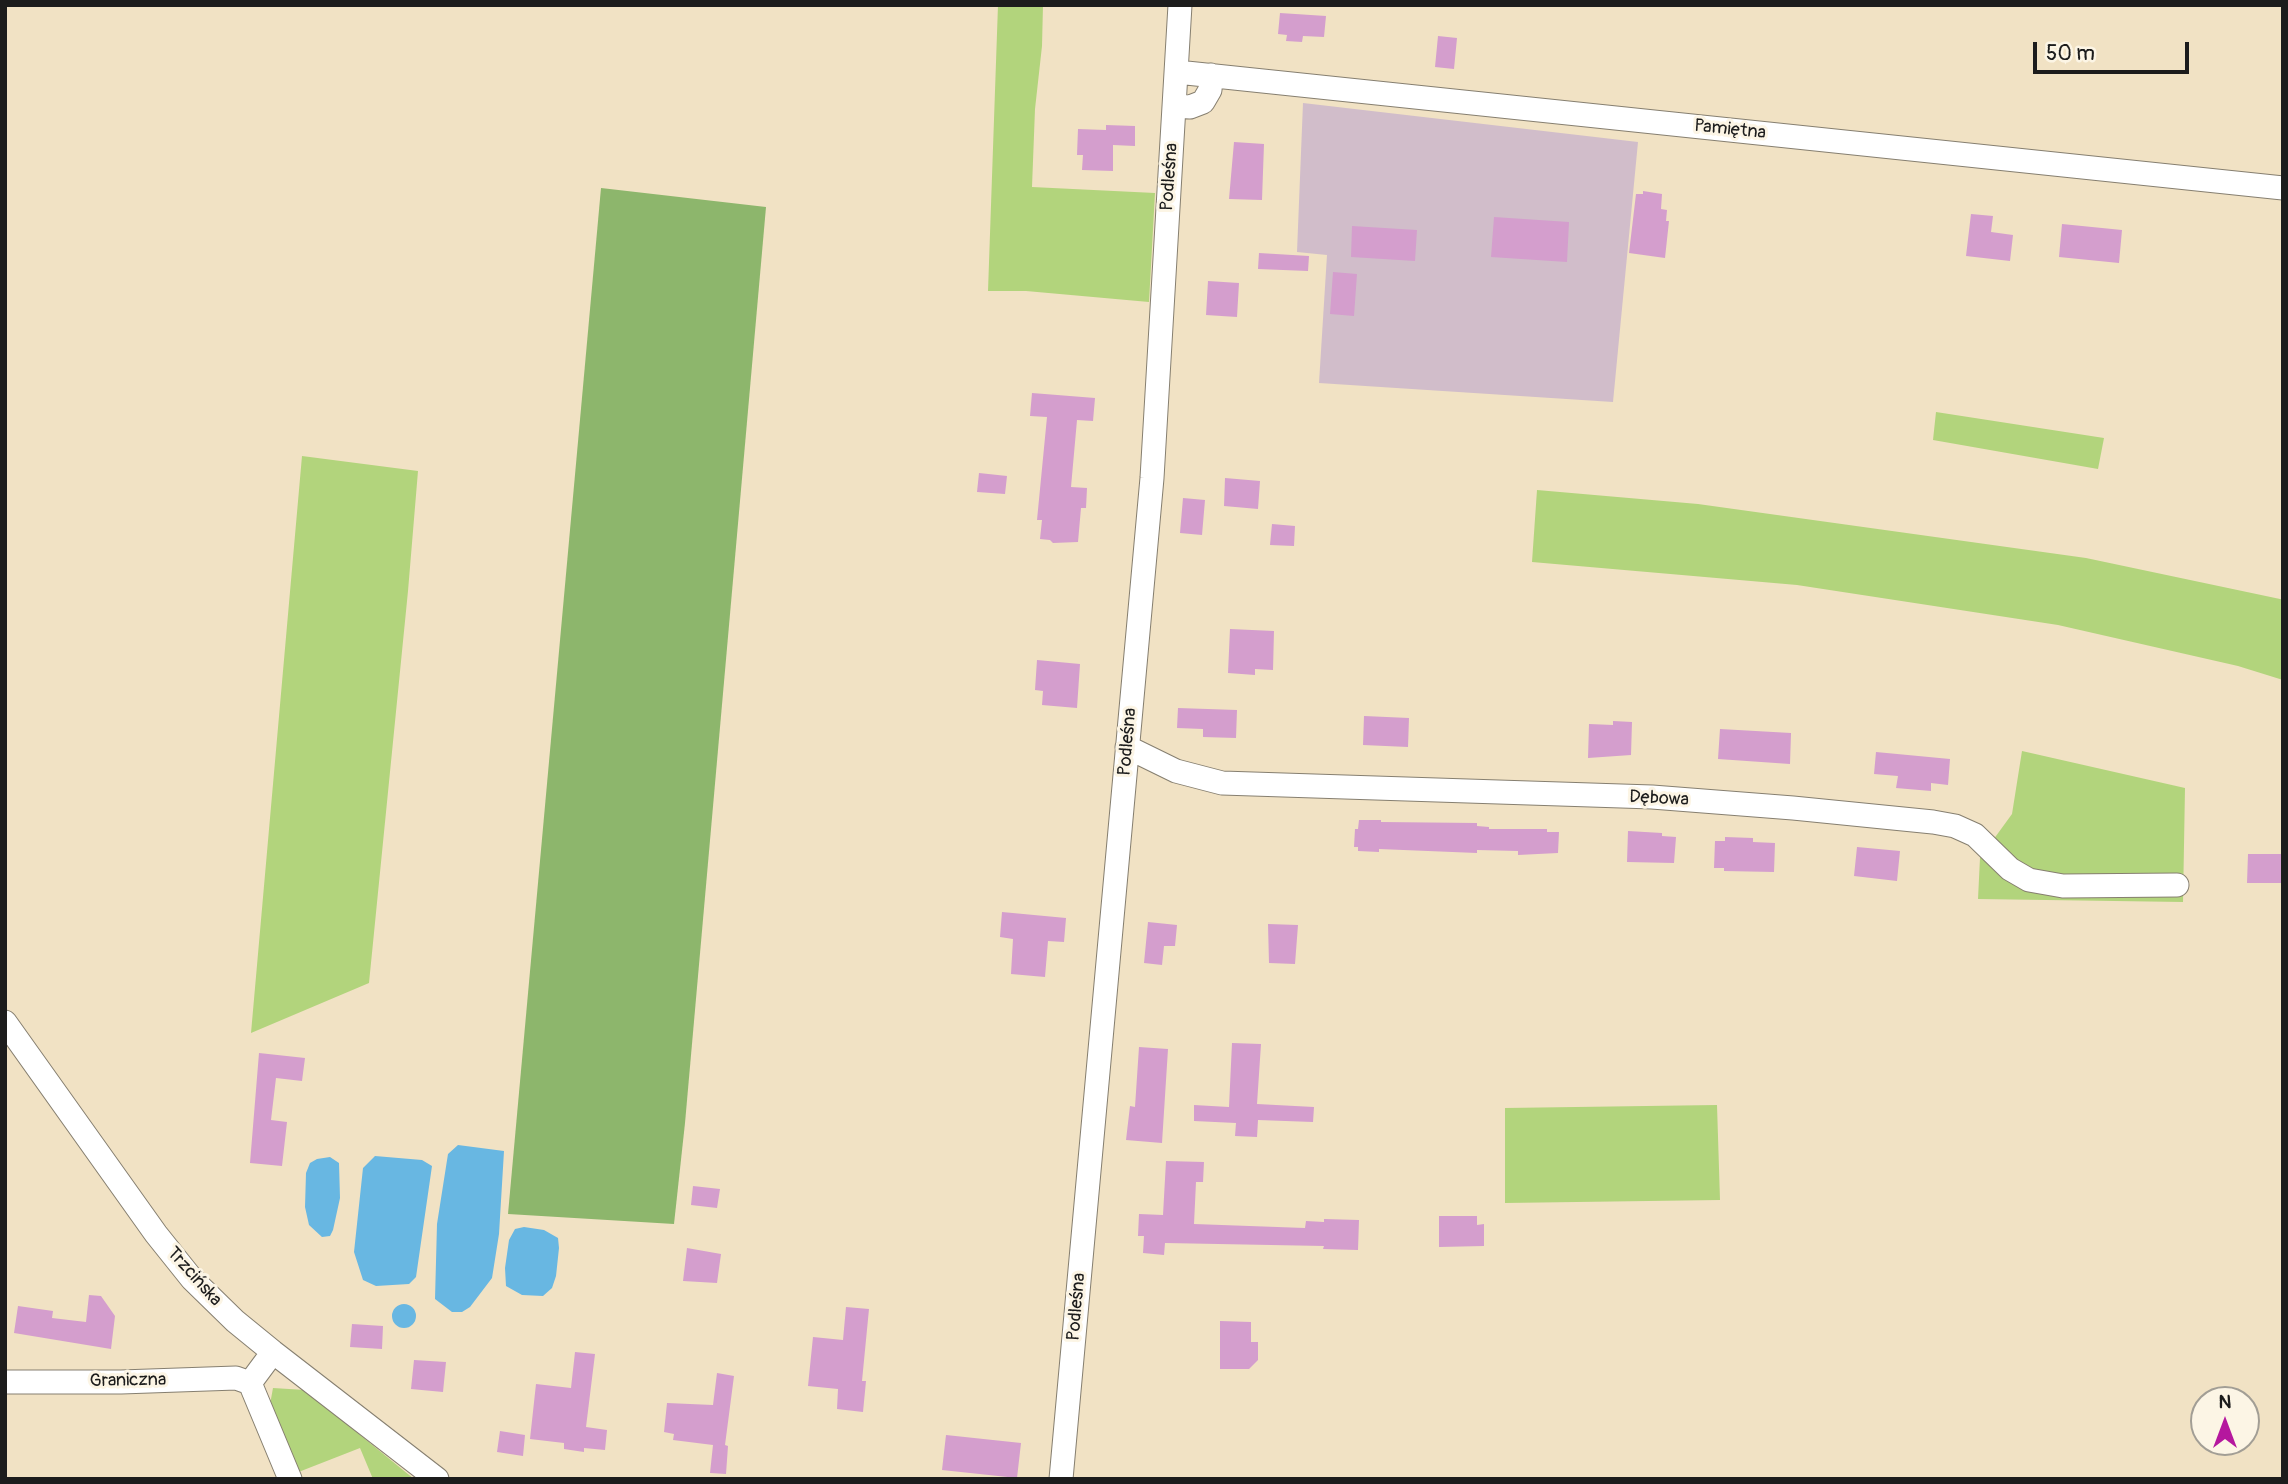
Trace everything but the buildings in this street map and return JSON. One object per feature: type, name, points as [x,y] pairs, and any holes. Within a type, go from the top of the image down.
[{"type":"street","name":"Podleśna","points":[[1062,1479],[1152,478],[1180,5]]},
{"type":"street","name":"Pamiętna","points":[[1177,72],[2283,188]]},
{"type":"street","points":[[1175,106],[1190,107],[1203,102],[1210,90],[1211,75]]},
{"type":"street","name":"Dębowa","points":[[1127,747],[1176,771],[1222,783],[1652,797],[1933,822],[1960,827],[1975,835],[2010,869],[2029,880],[2063,886],[2177,885]]},
{"type":"street","name":"Trzcińska","points":[[5,1022],[156,1234],[192,1279],[235,1321],[273,1352],[438,1479]]},
{"type":"street","points":[[273,1352],[250,1383],[290,1479]]},
{"type":"street","name":"Graniczna","points":[[5,1382],[236,1378],[250,1383]]},
{"type":"shaded area","points":[[1303,103],[1638,142],[1613,402],[1319,383],[1327,255],[1297,252]]},
{"type":"green space","points":[[998,5],[1043,5],[1032,187],[1155,193],[1149,302],[1026,291],[988,291]]},
{"type":"green space","points":[[601,188],[766,207],[674,1224],[508,1214]]},
{"type":"green space","points":[[1936,412],[2104,438],[2098,469],[1933,440]]},
{"type":"green space","points":[[302,456],[418,471],[408,591],[369,983],[251,1033]]},
{"type":"green space","points":[[1537,490],[1698,504],[2086,558],[2280,599],[2283,600],[2283,680],[2238,666],[2058,625],[1797,585],[1532,562]]},
{"type":"green space","points":[[2022,751],[2185,788],[2183,902],[1978,899],[1980,858],[2012,814]]},
{"type":"green space","points":[[1717,1105],[1720,1200],[1505,1203],[1505,1108]]},
{"type":"green space","points":[[273,1388],[305,1390],[414,1479],[373,1479],[360,1448],[296,1473],[269,1410]]},
{"type":"water","points":[[458,1145],[504,1151],[499,1234],[492,1278],[470,1307],[462,1312],[452,1312],[435,1299],[437,1224],[448,1154]]},
{"type":"water","points":[[375,1156],[422,1160],[432,1166],[416,1277],[409,1284],[376,1286],[363,1280],[354,1252],[363,1168]]},
{"type":"water","points":[[330,1157],[339,1163],[340,1198],[333,1230],[330,1236],[322,1237],[309,1225],[305,1207],[306,1173],[310,1163]]},
{"type":"water","points":[[524,1227],[544,1230],[558,1238],[556,1276],[552,1288],[543,1296],[522,1295],[506,1286],[505,1268],[509,1240],[515,1229]]},
{"type":"water","points":[[404,1304],[415,1311],[416,1316],[409,1327],[404,1328],[393,1321],[392,1316],[399,1305]]}]
